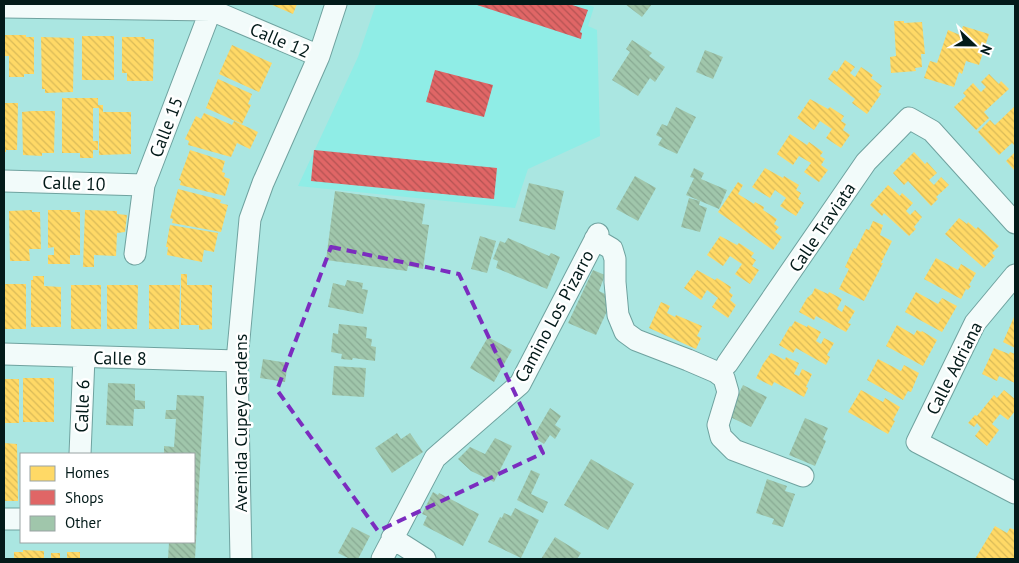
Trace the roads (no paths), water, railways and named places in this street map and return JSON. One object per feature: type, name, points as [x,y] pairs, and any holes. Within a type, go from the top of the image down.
[{"type":"street","name":"Avenida Cupey Gardens","points":[[241,559],[237,361],[250,219],[263,183],[319,56],[336,4]]},
{"type":"street","name":"Calle 12","points":[[4,7],[212,7],[319,56]]},
{"type":"street","name":"Calle 15","points":[[135,254],[144,185],[212,7]]},
{"type":"street","name":"Calle Traviata","points":[[728,364],[866,162],[909,118],[932,131],[1015,223]]},
{"type":"street","name":"Calle 10","points":[[4,181],[144,185]]},
{"type":"street","name":"Camino Los Pizarro","points":[[382,559],[435,458],[520,384],[597,236],[612,248],[615,259],[618,315],[625,332],[636,340],[716,372],[724,378],[728,392],[718,425],[721,437],[734,450],[803,476]]},
{"type":"street","name":"Calle Adriana","points":[[1015,274],[974,323],[917,442],[1015,493]]},
{"type":"street","name":"Calle 8","points":[[4,354],[237,361]]},
{"type":"street","name":"Calle 6","points":[[80,453],[84,357]]},
{"type":"street","points":[[4,519],[20,519]]},
{"type":"street","points":[[392,538],[425,559]]}]
